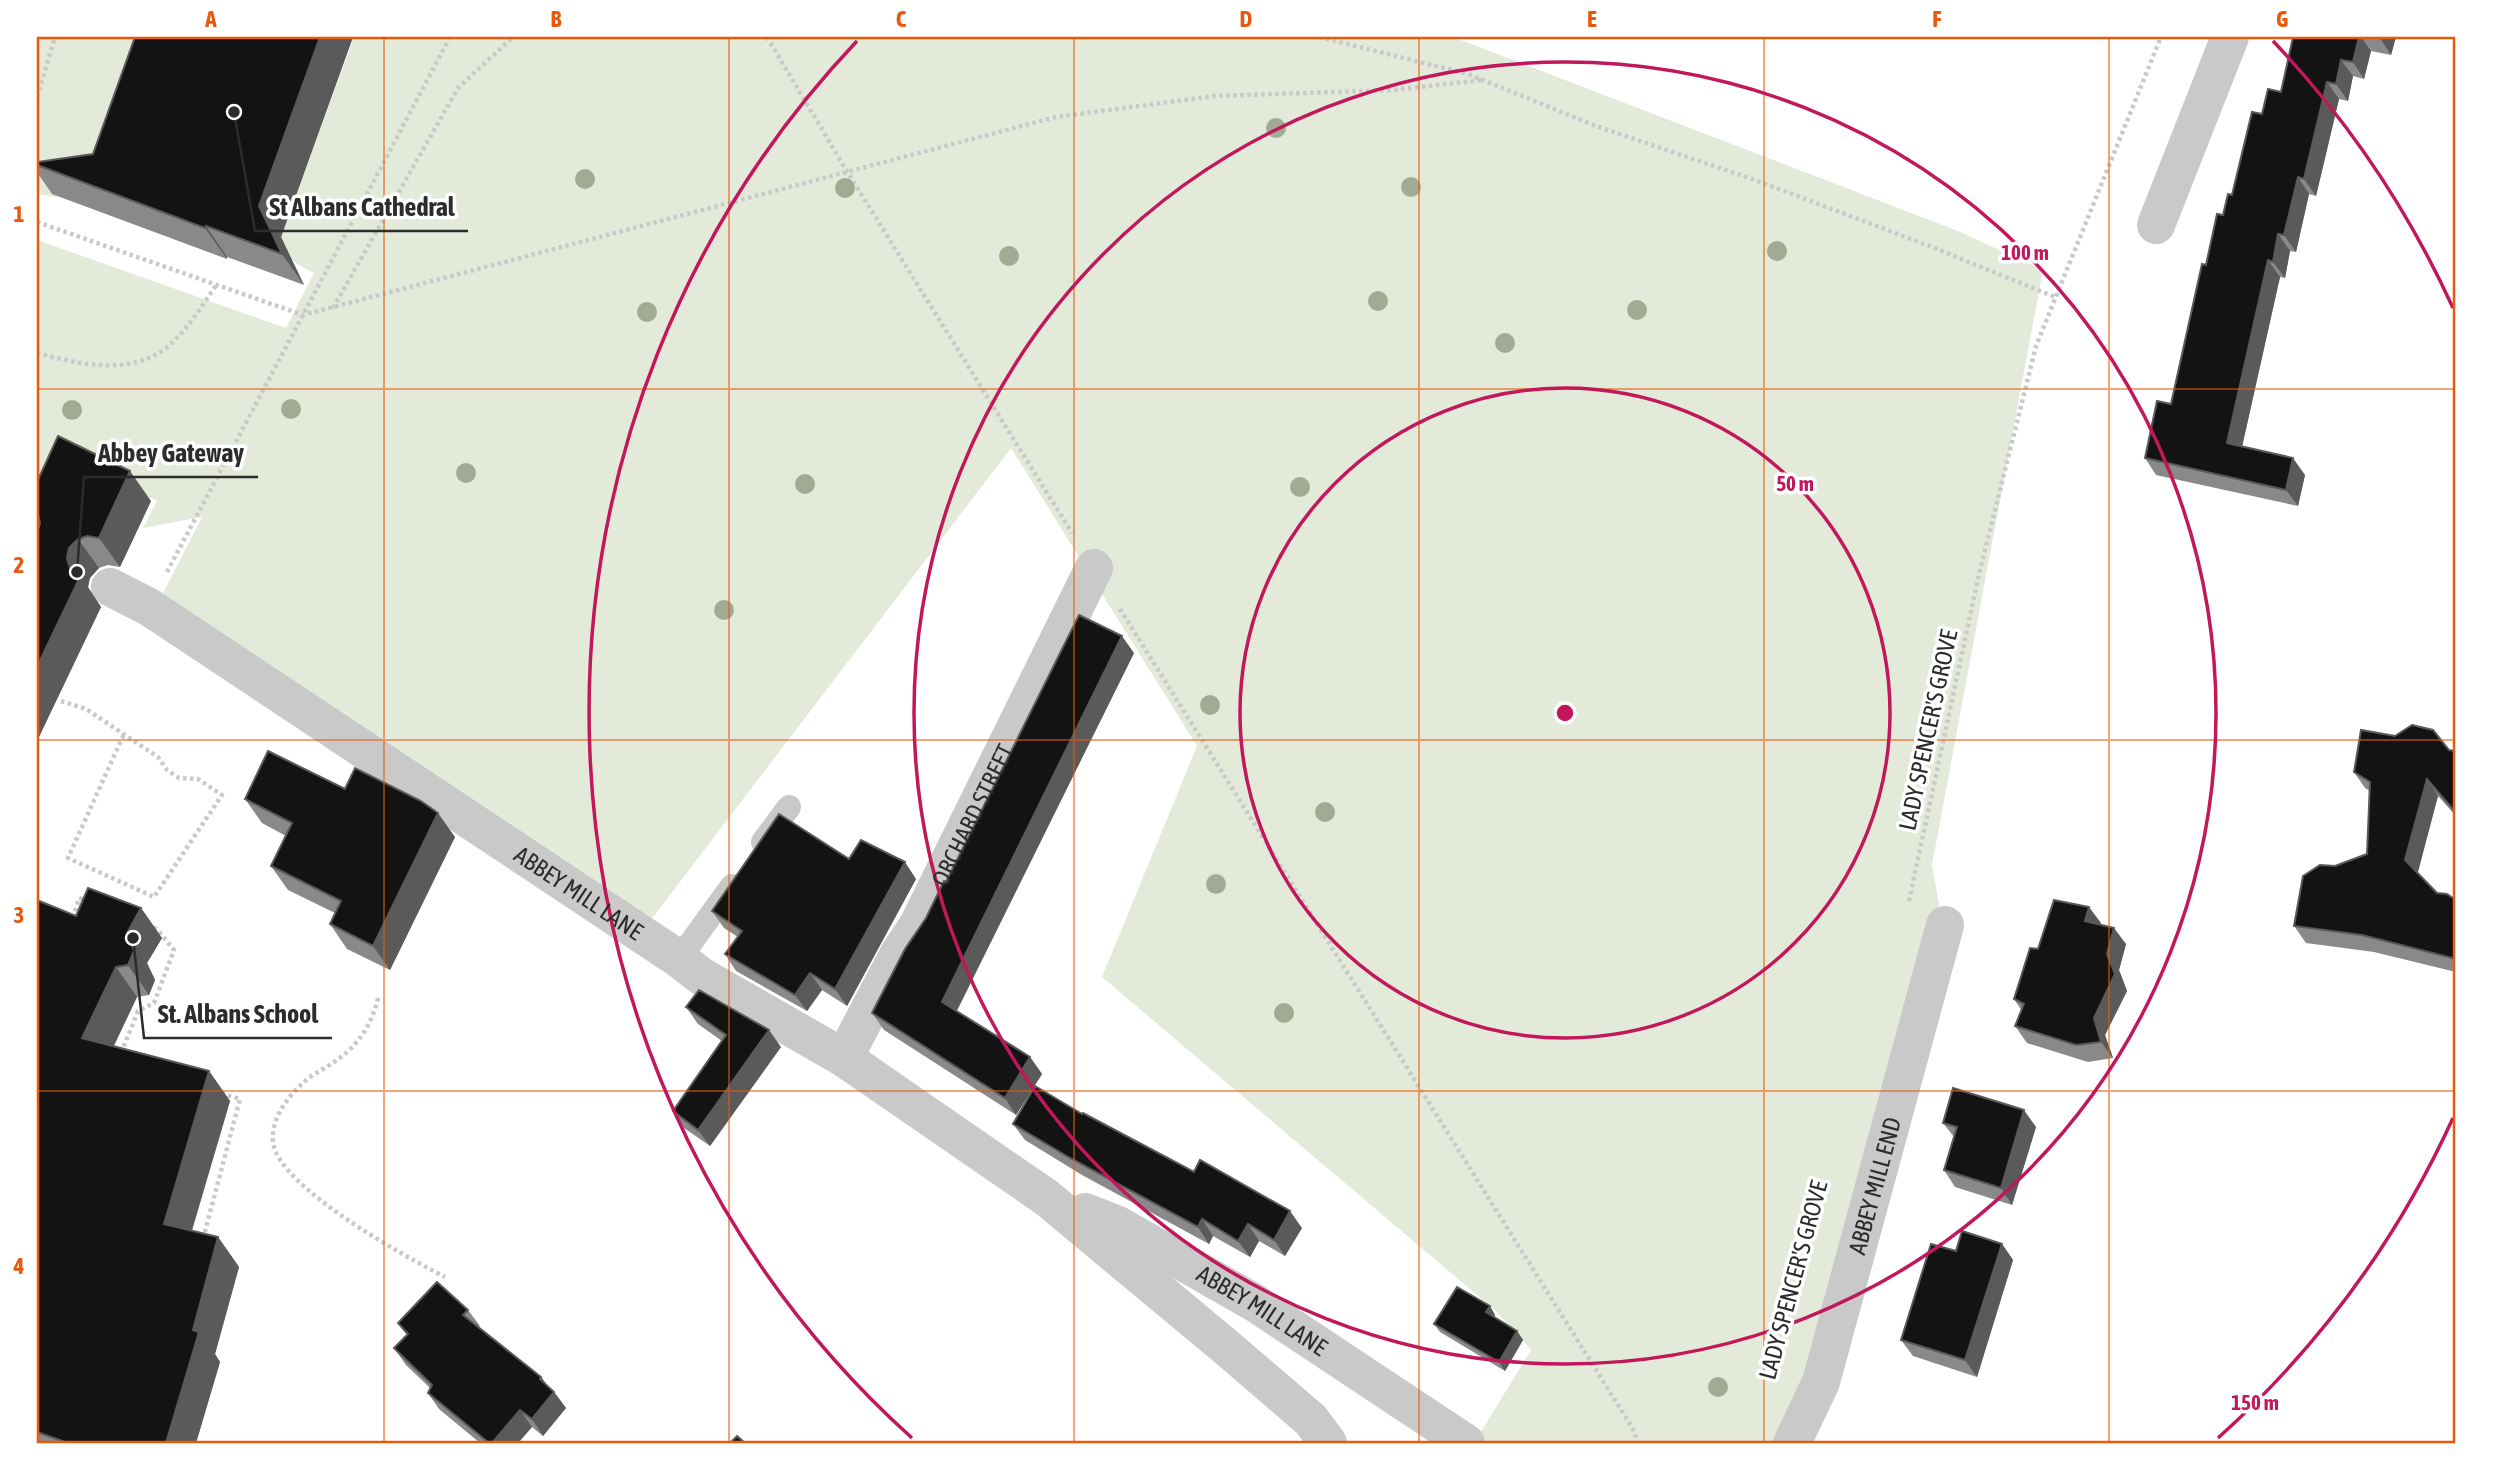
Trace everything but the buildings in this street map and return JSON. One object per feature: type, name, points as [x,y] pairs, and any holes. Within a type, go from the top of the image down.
[{"type":"street","points":[[2156,225],[2230,37]]},
{"type":"street","name":"ORCHARD STREET","points":[[844,1058],[898,955],[918,925],[1094,568]]},
{"type":"street","name":"ABBEY MILL LANE","points":[[110,587],[149,607],[701,976],[844,1058],[1047,1198],[1311,1420],[1328,1443]]},
{"type":"street","name":"ABBEY MILL END","points":[[1792,1443],[1821,1381],[1945,925]]},
{"type":"street","name":"ABBEY MILL LANE","points":[[1047,1198],[1118,1225],[1255,1303],[1466,1443]]},
{"type":"lane","points":[[679,959],[789,807]]},
{"type":"path","points":[[37,97],[55,37]]},
{"type":"path","points":[[149,607],[450,37]]},
{"type":"path","points":[[332,309],[458,88],[513,37]]},
{"type":"path","points":[[767,37],[848,173],[1633,1429],[1638,1443]]},
{"type":"path","points":[[1319,37],[1468,74],[1596,126],[1755,180],[2055,297]]},
{"type":"path","name":"LADY SPENCER'S GROVE","points":[[1906,911],[1979,574],[2036,346],[2161,37]]},
{"type":"path","points":[[37,222],[303,315],[1069,115],[1214,96],[1393,90],[1483,80]]},
{"type":"path","points":[[37,353],[65,360],[115,366],[146,360],[174,342],[217,284]]},
{"type":"path","points":[[61,701],[86,709],[124,734],[158,757],[167,770],[179,778],[198,779],[222,795],[154,897],[68,858],[124,734]]},
{"type":"path","points":[[73,918],[79,898],[92,903]]},
{"type":"path","points":[[117,1062],[138,1011],[154,1003],[174,950],[157,929],[144,924]]},
{"type":"path","points":[[378,998],[374,1015],[364,1034],[338,1060],[305,1080],[285,1102],[275,1122],[273,1144],[285,1169],[314,1195],[398,1253],[445,1277]]},
{"type":"path","points":[[201,1247],[240,1099],[215,1091]]},
{"type":"green space","points":[[37,37],[167,37],[88,202],[37,194]]},
{"type":"green space","points":[[354,37],[1453,37],[1958,231],[2043,270],[1932,865],[1941,915],[1786,1443],[1474,1443],[1531,1350],[1497,1312],[1102,977],[1197,746],[1011,448],[644,929],[157,605],[202,517],[143,528],[157,501],[80,464],[37,551],[37,240],[286,328],[314,273],[296,263],[286,252],[276,250]]},
{"type":"place","name":"St Albans Cathedral","points":[[234,112]]},
{"type":"place","name":"Abbey Gateway","points":[[77,572]]},
{"type":"place","name":"St. Albans School","points":[[133,938]]}]
